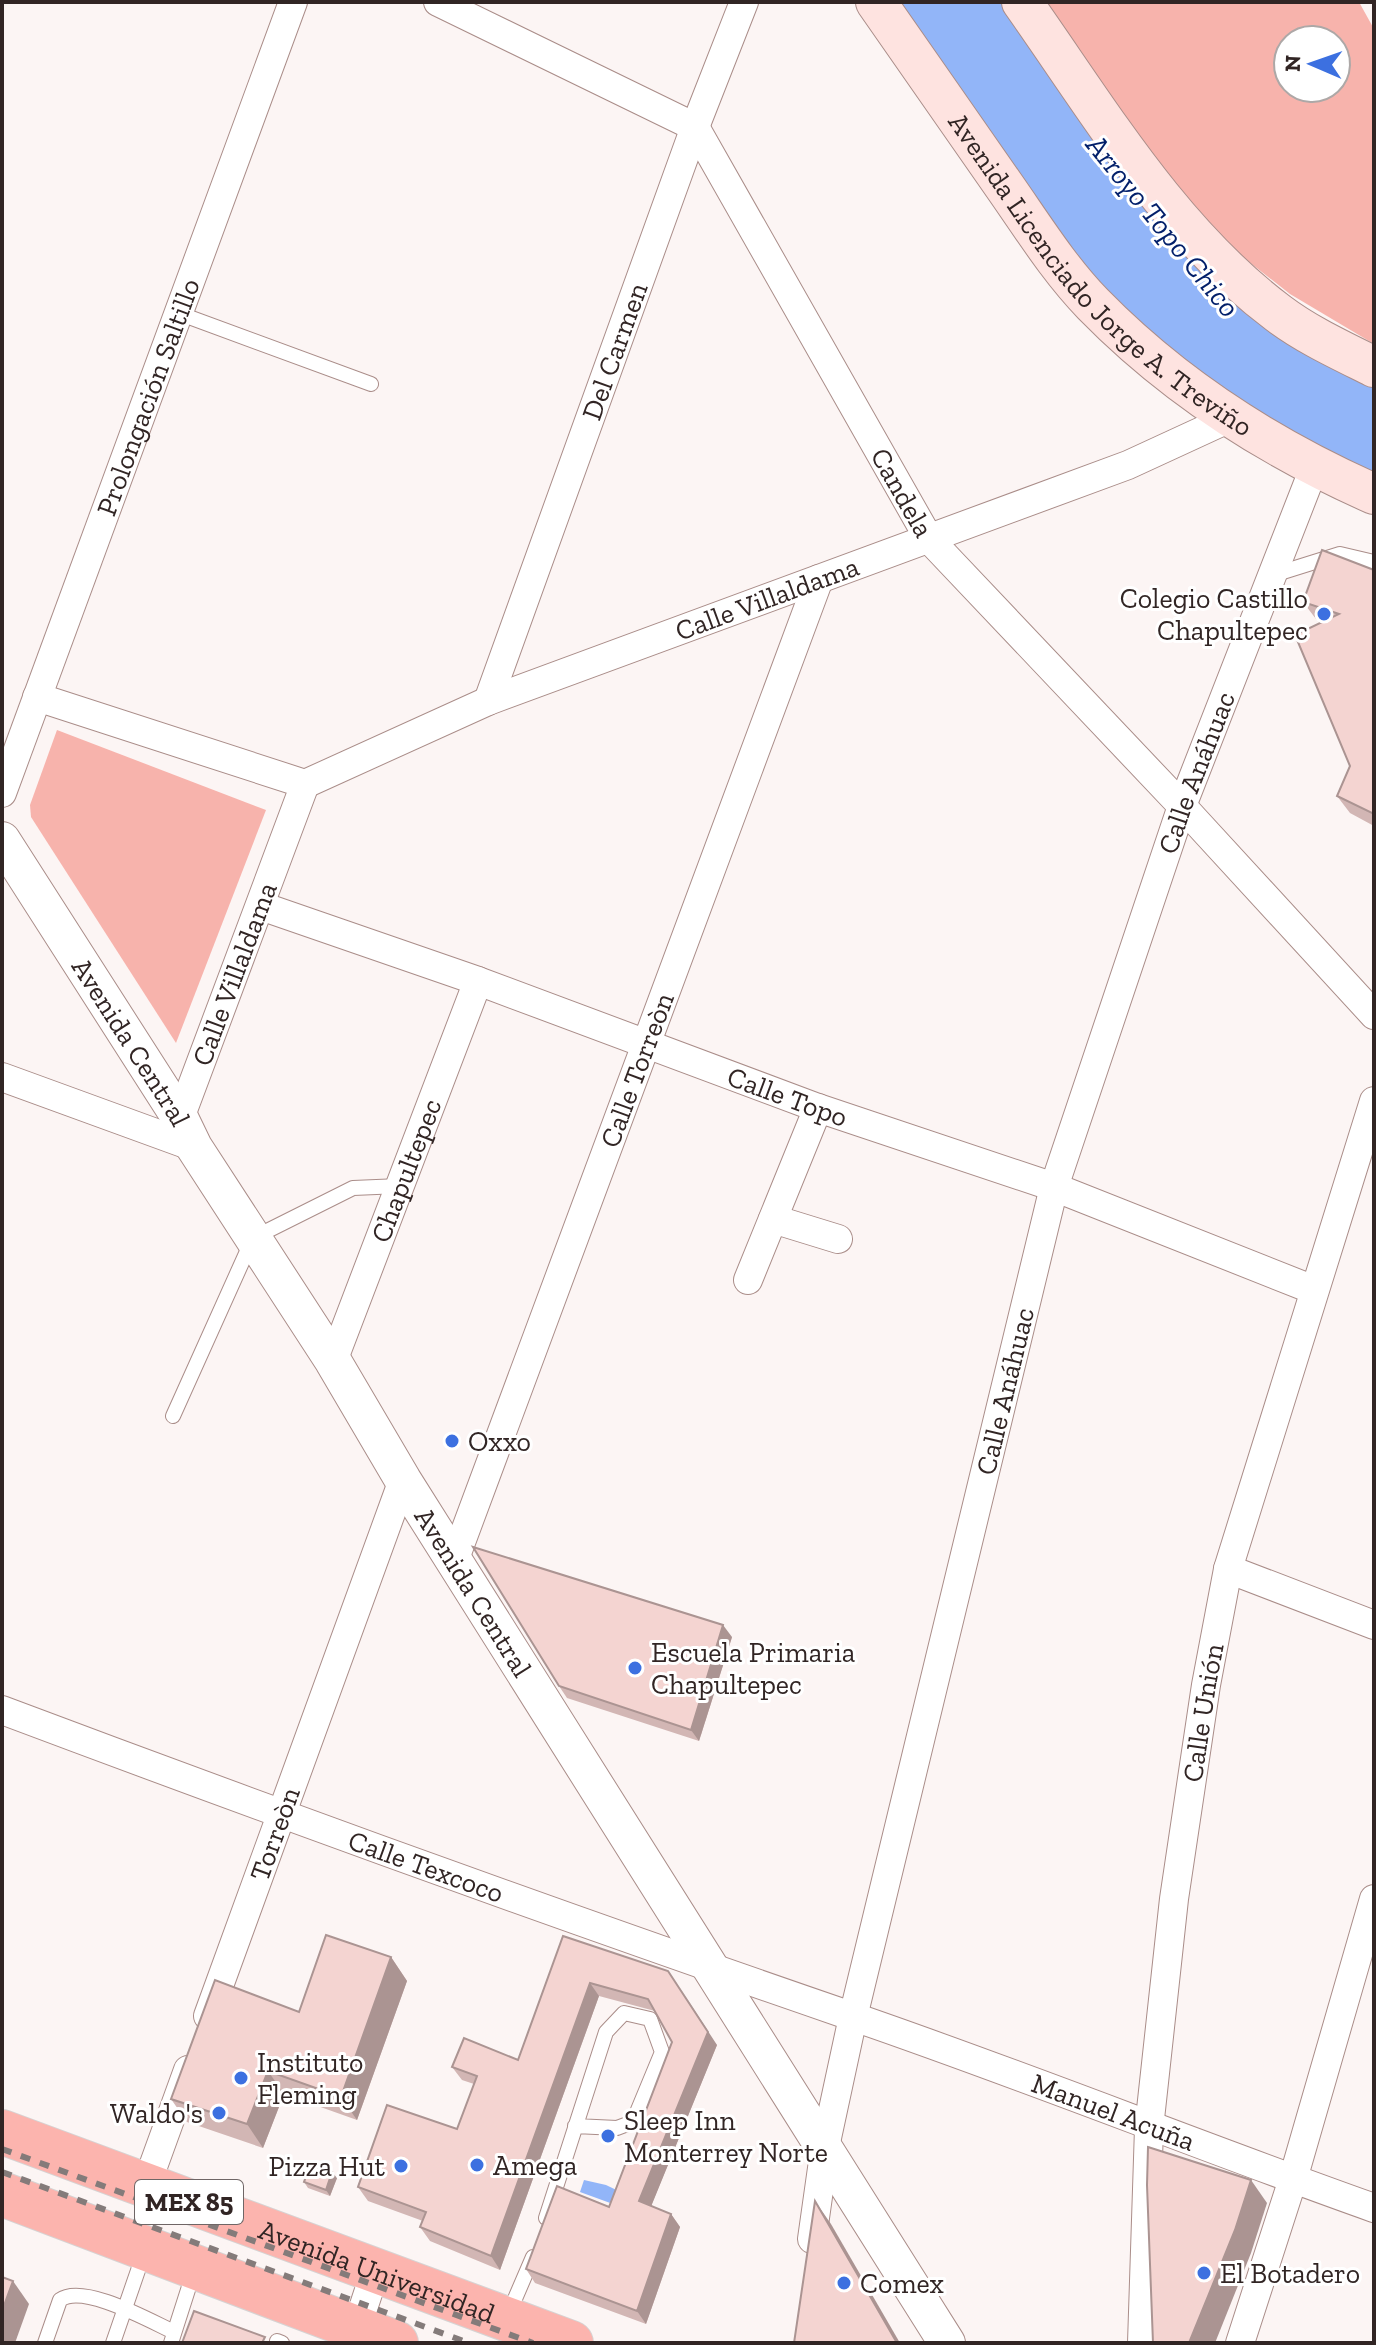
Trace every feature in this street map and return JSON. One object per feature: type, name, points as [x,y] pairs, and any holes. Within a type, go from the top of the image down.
[{"type":"highway","name":"Avenida Universidad","points":[[2,2132],[571,2343]]},
{"type":"highway","name":"MEX 85","points":[[2,2194],[195,2267],[368,2338]]},
{"type":"main road","name":"Avenida Licenciado Jorge A. Treviño","points":[[876,2],[1070,278],[1161,365],[1230,418],[1314,468],[1374,494]]},
{"type":"main road","points":[[1022,2],[1163,201],[1198,240],[1279,315],[1374,367]]},
{"type":"street","name":"Prolongación Saltillo","points":[[2,793],[293,2]]},
{"type":"street","points":[[438,2],[695,127]]},
{"type":"street","name":"Del Carmen","points":[[488,701],[695,127],[744,2]]},
{"type":"street","name":"Candela","points":[[695,127],[929,539],[1373,1011]]},
{"type":"street","name":"Calle Villaldama","points":[[187,1133],[261,906],[305,784],[488,701],[1128,465],[1230,418]]},
{"type":"street","name":"Calle Anáhuac","points":[[808,2267],[825,2147],[853,2017],[1054,1187],[1182,806],[1314,468]]},
{"type":"street","name":"Calle Torreòn","points":[[454,1561],[819,579]]},
{"type":"street","points":[[37,697],[305,784]]},
{"type":"street","name":"Avenida Central","points":[[2,840],[333,1361],[403,1480],[947,2343]]},
{"type":"street","name":"Calle Topo","points":[[261,906],[478,981],[818,1108],[1054,1187],[1314,1290]]},
{"type":"street","name":"Chapultepec","points":[[333,1361],[478,981]]},
{"type":"street","points":[[2,1077],[187,1133]]},
{"type":"street","name":"Calle Unión","points":[[1142,2343],[1149,2128],[1174,1899],[1228,1569],[1374,1101]]},
{"type":"street","points":[[748,1280],[818,1108]]},
{"type":"street","points":[[773,1219],[838,1239]]},
{"type":"street","name":"Torreòn","points":[[146,2186],[403,1480]]},
{"type":"street","points":[[1228,1569],[1374,1625]]},
{"type":"street","name":"Calle Texcoco","points":[[2,1710],[282,1815],[712,1970],[853,2017]]},
{"type":"street","points":[[1240,2343],[1293,2179],[1374,1899]]},
{"type":"street","name":"Manuel Acuña","points":[[853,2017],[1374,2208]]},
{"type":"street","points":[[368,2338],[376,2269]]},
{"type":"lane","points":[[178,313],[371,384]]},
{"type":"lane","points":[[1273,575],[1340,554],[1374,562]]},
{"type":"lane","points":[[173,1416],[253,1238],[353,1188],[400,1186]]},
{"type":"lane","points":[[542,2230],[575,2126],[606,2032],[624,2013],[650,2019],[662,2052],[633,2122],[617,2128],[575,2126]]},
{"type":"lane","points":[[507,2319],[537,2245]]},
{"type":"lane","points":[[113,2343],[145,2249]]},
{"type":"lane","points":[[45,2343],[60,2300],[67,2295],[87,2295],[124,2310],[173,2338],[195,2267]]},
{"type":"shaded area","points":[[1043,2],[1359,2],[1374,29],[1374,344],[1290,294],[1207,229]]},
{"type":"shaded area","points":[[57,730],[266,810],[176,1043],[31,817],[30,805]]},
{"type":"water","name":"Arroyo Topo Chico","points":[[876,2],[1022,2],[1207,249],[1374,367],[1374,494],[1173,375]]},
{"type":"water","points":[[584,2180],[606,2185],[629,2196],[624,2208],[580,2192]]},
{"type":"building","points":[[1322,550],[1374,570],[1374,814],[1337,796],[1350,766],[1295,635],[1339,614],[1303,602]]},
{"type":"building","name":"Escuela Primaria Chapultepec","points":[[473,1547],[723,1625],[691,1730],[559,1686]]},
{"type":"building","points":[[326,1935],[391,1957],[341,2097],[268,2071],[247,2124],[171,2099],[215,1980],[299,2012]]},
{"type":"building","points":[[563,1936],[668,1971],[708,2032],[639,2201],[671,2214],[637,2311],[526,2269],[557,2186],[609,2207],[672,2042],[648,1999],[590,1983],[491,2256],[420,2227],[426,2212],[358,2187],[387,2105],[457,2129],[477,2076],[452,2067],[464,2038],[518,2060]]},
{"type":"building","name":"El Botadero","points":[[1148,2147],[1251,2180],[1235,2230],[1189,2343],[1153,2343]]},
{"type":"building","points":[[311,2163],[332,2172],[326,2190],[304,2182]]},
{"type":"building","name":"Comex","points":[[815,2201],[897,2343],[794,2343]]},
{"type":"building","points":[[2,2277],[13,2281],[2,2311]]},
{"type":"building","points":[[194,2311],[265,2337],[262,2343],[182,2343]]},
{"type":"railway","points":[[2,2149],[533,2343]]},
{"type":"railway","points":[[2,2172],[469,2343]]},
{"type":"place","name":"Colegio Castillo Chapultepec","points":[[1324,614]]},
{"type":"place","name":"Oxxo","points":[[452,1441]]},
{"type":"place","name":"Escuela Primaria Chapultepec","points":[[635,1668]]},
{"type":"place","name":"Instituto Fleming","points":[[241,2078]]},
{"type":"place","name":"Waldo's","points":[[219,2113]]},
{"type":"place","name":"Sleep Inn Monterrey Norte","points":[[608,2136]]},
{"type":"place","name":"Amega","points":[[477,2165]]},
{"type":"place","name":"Pizza Hut","points":[[401,2166]]},
{"type":"place","name":"El Botadero","points":[[1204,2273]]},
{"type":"place","name":"Comex","points":[[844,2283]]}]
